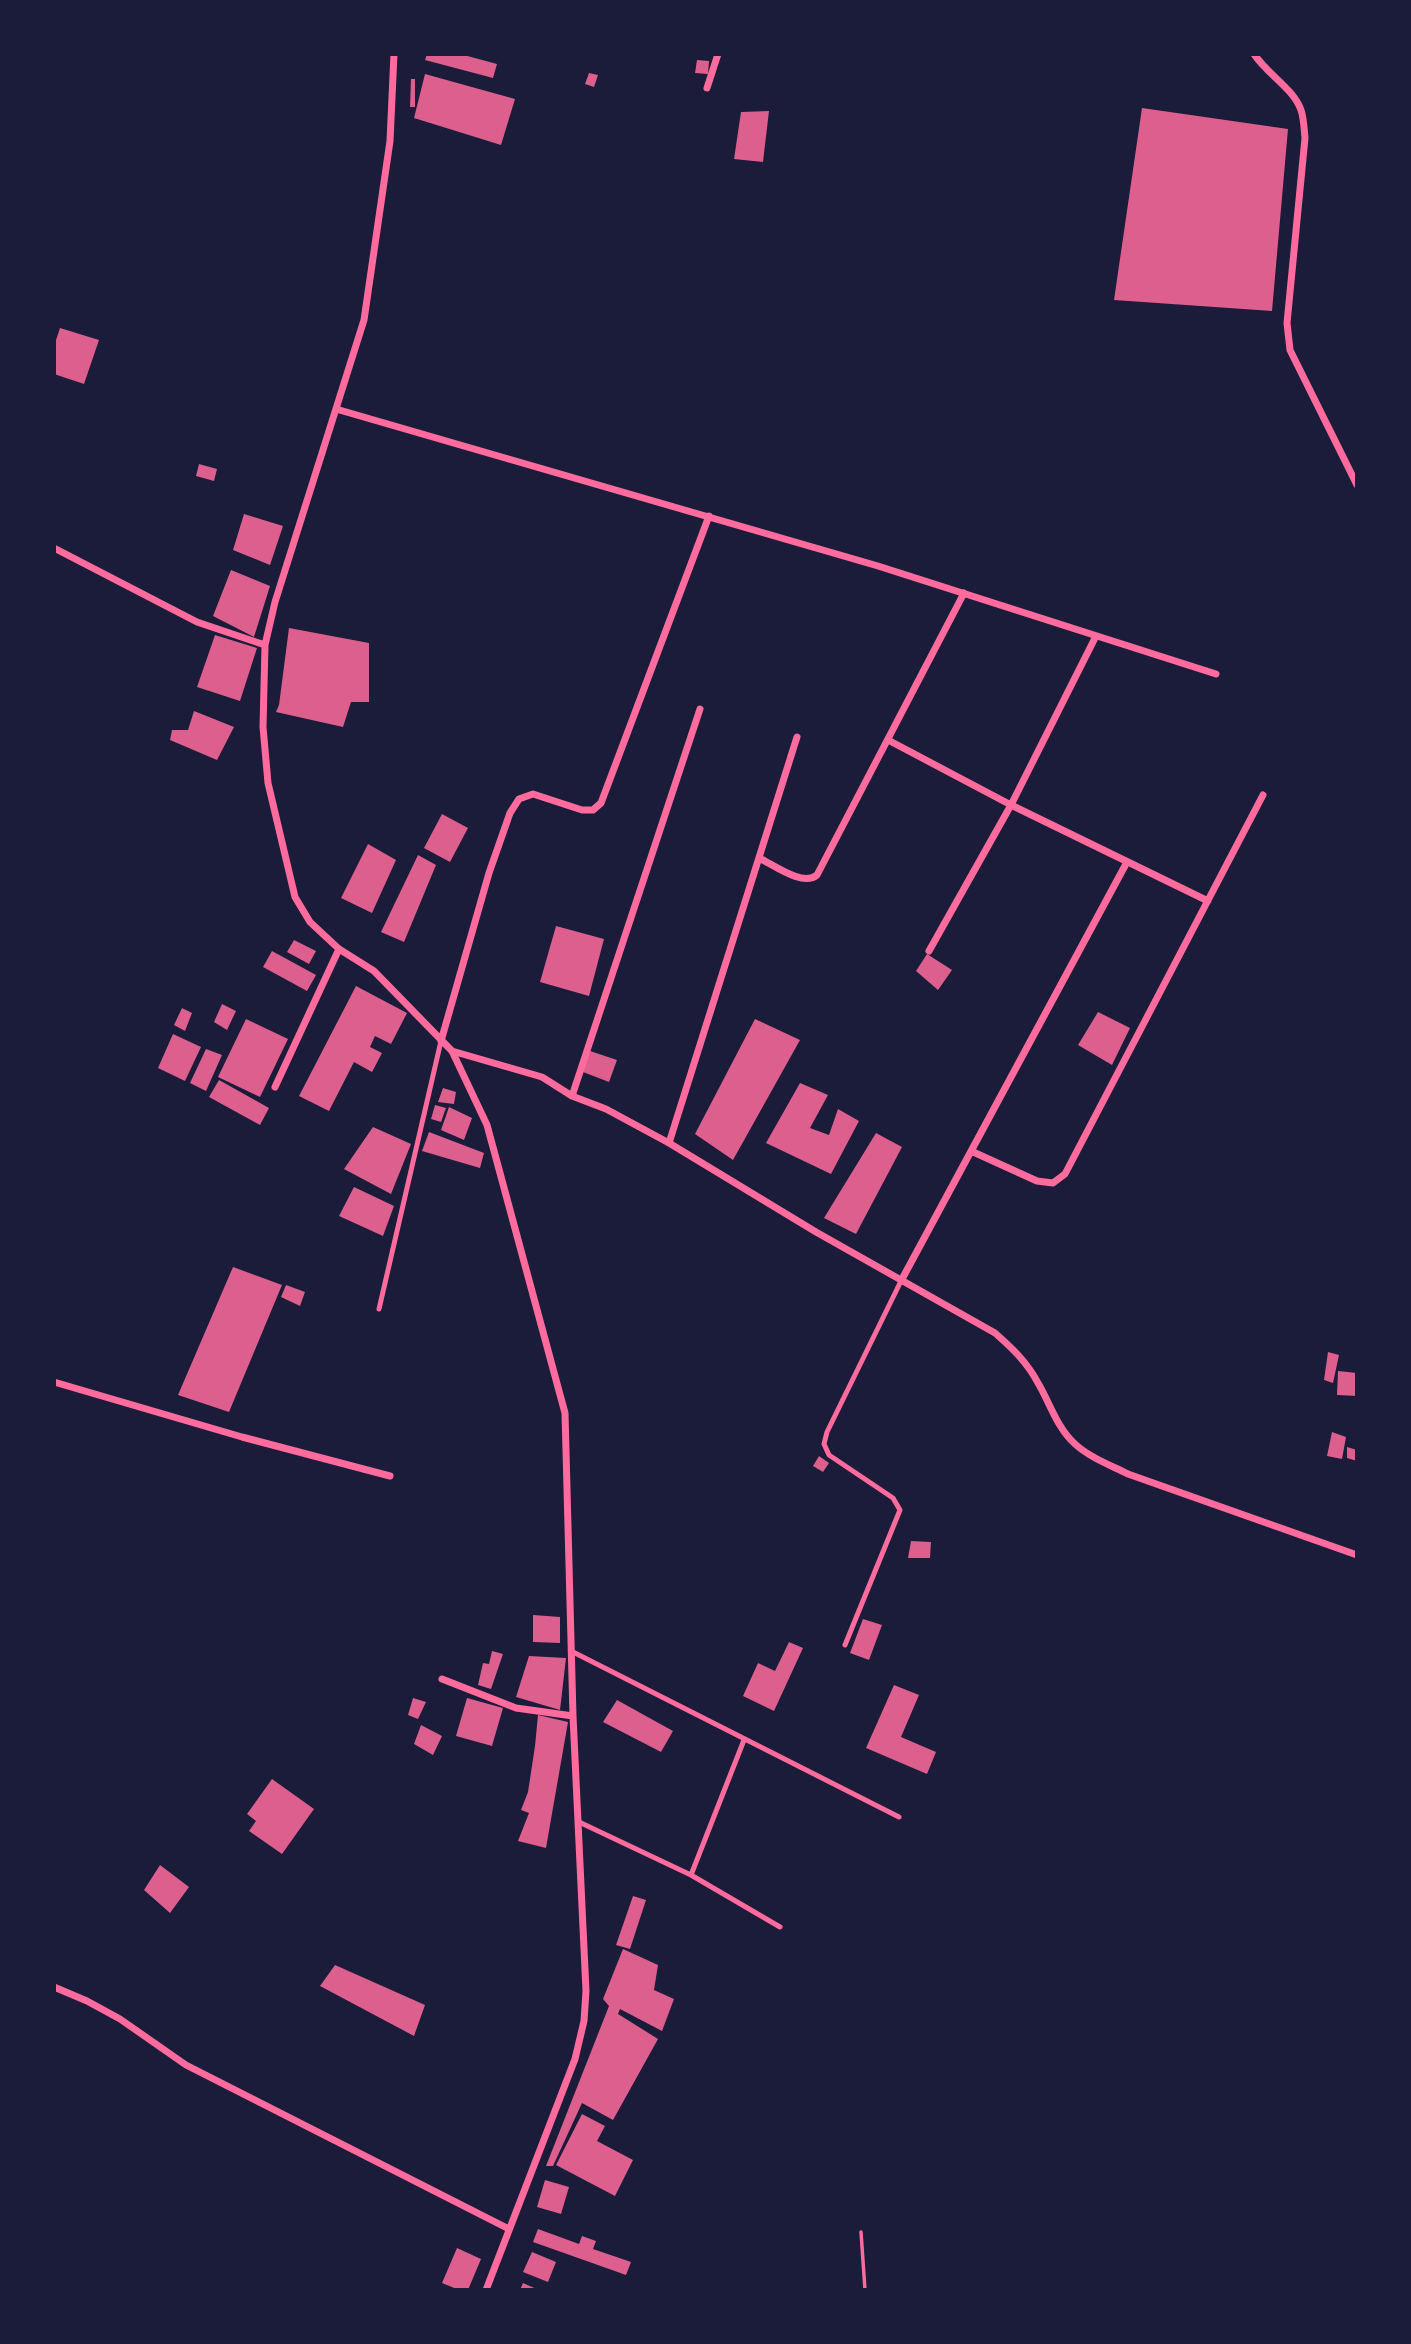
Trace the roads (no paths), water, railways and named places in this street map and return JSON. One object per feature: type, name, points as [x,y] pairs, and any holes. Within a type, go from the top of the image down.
[{"type":"street","points":[[394,54],[390,141],[364,320],[275,602],[265,645],[263,727],[268,783],[295,897],[310,922],[339,948],[374,971],[452,1051],[487,1125],[565,1413],[573,1716],[586,1991],[584,2021],[575,2059],[486,2290]]},
{"type":"street","points":[[707,88],[718,54]]},
{"type":"street","points":[[1254,54],[1293,97],[1303,120],[1304,138],[1287,323],[1290,350],[1357,485]]},
{"type":"street","points":[[336,409],[709,516],[964,593],[1216,674]]},
{"type":"street","points":[[441,1041],[489,873],[514,804],[525,795],[533,794],[582,810],[593,810],[601,803],[709,516]]},
{"type":"street","points":[[54,548],[197,622],[265,645]]},
{"type":"street","points":[[759,858],[800,878],[814,878],[964,593]]},
{"type":"street","points":[[929,951],[1011,805],[1096,636]]},
{"type":"street","points":[[572,1096],[700,709]]},
{"type":"street","points":[[669,1143],[797,737]]},
{"type":"street","points":[[888,740],[1011,805],[1208,901]]},
{"type":"street","points":[[971,1152],[1037,1181],[1053,1183],[1065,1174],[1263,795]]},
{"type":"street","points":[[901,1281],[1127,862]]},
{"type":"street","points":[[275,1087],[339,948]]},
{"type":"street","points":[[452,1051],[542,1077],[572,1096],[606,1109],[995,1333],[1020,1355],[1037,1381],[1062,1430],[1075,1445],[1097,1459],[1128,1474],[1357,1555]]},
{"type":"street","points":[[54,1382],[242,1437],[390,1476]]},
{"type":"street","points":[[442,1679],[516,1708],[573,1716]]},
{"type":"street","points":[[54,1987],[120,2019],[186,2064],[509,2229]]},
{"type":"lane","points":[[379,1309],[441,1041]]},
{"type":"lane","points":[[845,1645],[900,1510],[893,1498],[829,1455],[824,1444],[827,1432],[901,1281]]},
{"type":"lane","points":[[573,1652],[899,1818]]},
{"type":"lane","points":[[691,1875],[744,1740]]},
{"type":"lane","points":[[579,1822],[691,1875],[780,1927]]}]
